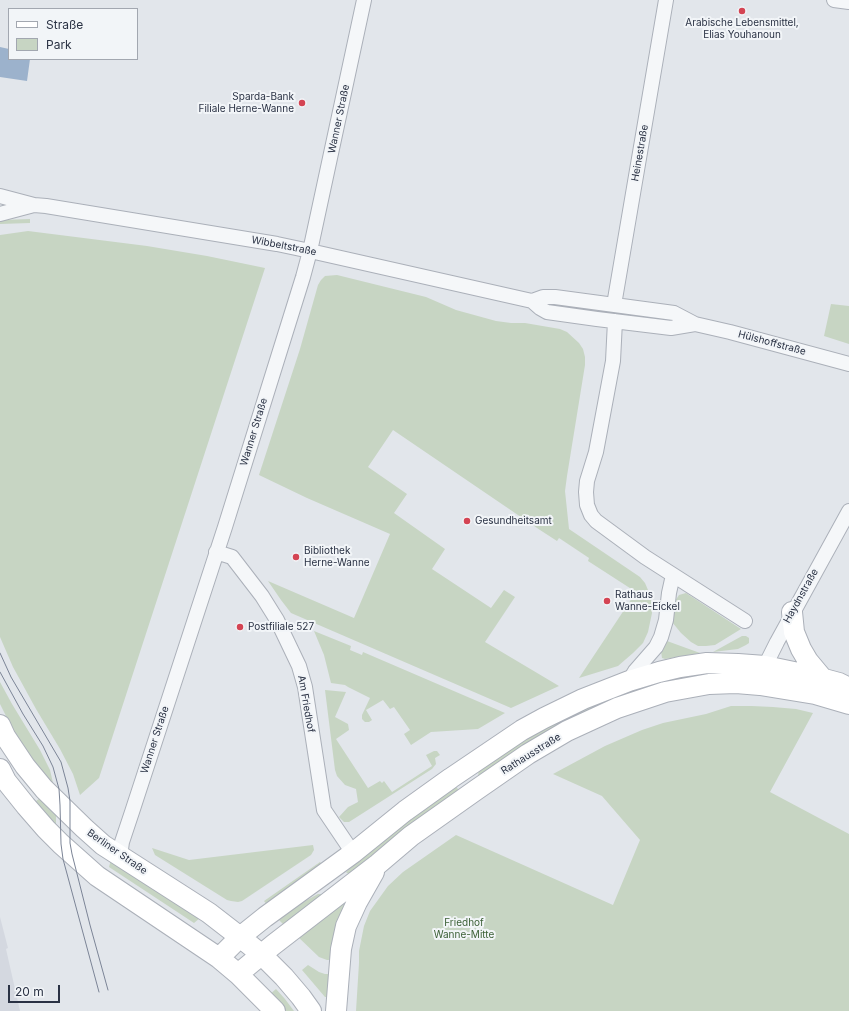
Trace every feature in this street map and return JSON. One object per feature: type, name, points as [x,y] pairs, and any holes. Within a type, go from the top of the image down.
[{"type":"street","name":"Wanner Straße","points":[[120,856],[122,842],[303,277],[310,251],[364,0]]},
{"type":"street","name":"Heinestraße","points":[[614,305],[666,0]]},
{"type":"street","points":[[834,0],[849,2]]},
{"type":"street","name":"Wibbeltstraße","points":[[0,196],[34,205],[161,224],[277,244],[532,301],[547,312],[615,322]]},
{"type":"street","name":"Wibbeltstraße","points":[[0,214],[34,205]]},
{"type":"street","name":"Wibbeltstraße","points":[[532,301],[543,297],[555,297],[614,305]]},
{"type":"street","name":"Hülshoffstraße","points":[[614,305],[674,313],[695,324],[849,364]]},
{"type":"street","name":"Hülshoffstraße","points":[[615,322],[671,328],[695,324]]},
{"type":"street","points":[[615,322],[613,361],[596,452],[586,492],[587,505],[591,515],[596,521],[645,557],[745,621]]},
{"type":"street","name":"Haydnstraße","points":[[762,675],[792,612],[849,510]]},
{"type":"street","name":"Am Friedhof","points":[[216,552],[232,557],[262,596],[277,620],[299,666],[305,687],[324,810],[353,853]]},
{"type":"street","points":[[629,681],[635,671],[656,647],[661,637],[666,620],[673,575]]},
{"type":"street","points":[[792,612],[794,632],[801,649],[808,661],[823,679]]},
{"type":"street","name":"Rathausstraße","points":[[240,937],[265,916],[353,853],[405,811],[500,744],[544,718],[583,699],[629,681],[680,667],[707,663],[738,664],[762,675],[814,694],[849,704]]},
{"type":"street","name":"Rathausstraße","points":[[262,955],[378,864],[411,836],[476,790],[528,754],[567,731],[617,708],[665,692],[709,684],[736,683],[762,675],[823,679],[839,683],[849,688]]},
{"type":"street","name":"Berliner Straße","points":[[0,725],[5,736],[25,766],[44,789],[84,828],[103,845],[209,913],[240,937],[262,955],[301,997],[311,1011]]},
{"type":"street","points":[[0,769],[6,781],[46,829],[97,876],[219,958],[238,974],[275,1011]]},
{"type":"street","points":[[464,769],[476,790]]},
{"type":"street","points":[[336,1011],[341,949],[346,926],[357,902],[378,864]]},
{"type":"street","points":[[219,958],[240,937]]},
{"type":"street","points":[[238,974],[262,955]]},
{"type":"shaded area","points":[[0,917],[8,948],[6,949],[20,1011],[0,1011]]},
{"type":"green space","points":[[30,219],[30,223],[0,224],[0,220]]},
{"type":"green space","points":[[28,231],[147,246],[265,268],[99,778],[80,795],[73,774],[13,667],[0,637],[0,235]]},
{"type":"green space","points":[[337,275],[426,297],[456,310],[496,321],[525,323],[560,329],[567,332],[579,343],[583,349],[585,365],[565,491],[569,529],[640,577],[645,583],[651,597],[652,613],[648,632],[643,643],[618,666],[579,678],[636,592],[588,561],[589,558],[559,538],[557,541],[540,530],[393,430],[368,467],[407,494],[394,513],[445,549],[432,569],[491,608],[504,590],[515,597],[485,642],[559,686],[511,708],[291,613],[281,600],[268,581],[354,618],[390,534],[307,498],[259,475],[300,349],[318,285],[325,276]]},
{"type":"green space","points":[[831,304],[849,306],[849,344],[824,336]]},
{"type":"green space","points":[[686,593],[741,629],[715,645],[698,646],[691,642],[672,622],[675,601],[679,595]]},
{"type":"green space","points":[[314,631],[351,646],[350,650],[362,655],[363,652],[505,713],[478,729],[431,732],[411,745],[404,734],[410,730],[394,707],[390,709],[383,700],[366,710],[372,720],[365,722],[362,719],[362,715],[370,698],[345,685],[331,683],[324,655]]},
{"type":"green space","points":[[742,636],[749,638],[749,643],[738,649],[713,652]]},
{"type":"green space","points":[[667,641],[700,653],[665,659],[662,658],[661,651]]},
{"type":"green space","points":[[702,671],[703,675],[655,684],[614,698],[587,711],[479,777],[478,776],[479,769],[578,710],[635,687]]},
{"type":"green space","points":[[0,682],[40,750],[50,770],[53,783],[49,781],[17,738],[0,704]]},
{"type":"green space","points":[[325,690],[346,692],[335,717],[348,724],[349,730],[336,739],[368,788],[380,781],[382,783],[384,781],[392,792],[432,766],[426,755],[437,751],[440,755],[435,758],[436,764],[432,769],[349,822],[344,822],[339,817],[348,807],[358,802],[356,789],[345,785],[337,776],[335,770]]},
{"type":"green space","name":"Friedhof Wanne-Mitte","points":[[731,706],[773,707],[796,709],[813,713],[770,792],[849,834],[849,1011],[356,1011],[359,951],[364,926],[370,911],[388,886],[403,872],[456,835],[613,905],[640,840],[602,796],[553,774],[605,746],[642,730],[663,723],[706,714]]},
{"type":"green space","points":[[456,787],[458,791],[353,874],[346,872],[390,834],[452,788]]},
{"type":"green space","points":[[40,798],[56,814],[56,825],[36,804],[36,801]]},
{"type":"green space","points":[[313,845],[314,850],[311,855],[242,901],[238,902],[227,900],[155,855],[152,848],[189,860]]},
{"type":"green space","points":[[111,860],[200,918],[194,923],[109,867]]},
{"type":"green space","points":[[320,862],[323,866],[267,905],[264,901]]},
{"type":"green space","points":[[318,894],[322,894],[324,897],[283,924],[277,918],[298,905]]},
{"type":"green space","points":[[344,903],[346,905],[333,960],[327,960],[319,957],[296,935]]},
{"type":"green space","points":[[308,965],[319,972],[332,974],[328,997],[325,997],[302,970]]},
{"type":"green space","points":[[276,989],[294,1011],[283,1011],[269,995]]},
{"type":"water","points":[[0,47],[8,49],[8,60],[30,60],[27,81],[0,77]]},
{"type":"tram line","points":[[0,653],[11,677],[61,762],[70,801],[70,843],[72,854],[108,990]]},
{"type":"tram line","points":[[0,672],[23,714],[43,746],[53,767],[59,789],[63,859],[99,992]]},
{"type":"place","name":"Arabische Lebensmittel, Elias Youhanoun","points":[[742,11]]},
{"type":"place","name":"Sparda-Bank Filiale Herne-Wanne","points":[[302,103]]},
{"type":"place","name":"Gesundheitsamt","points":[[467,521]]},
{"type":"place","name":"Bibliothek Herne-Wanne","points":[[296,557]]},
{"type":"place","name":"Rathaus Wanne-Eickel","points":[[607,601]]},
{"type":"place","name":"Postfiliale 527","points":[[240,627]]}]
